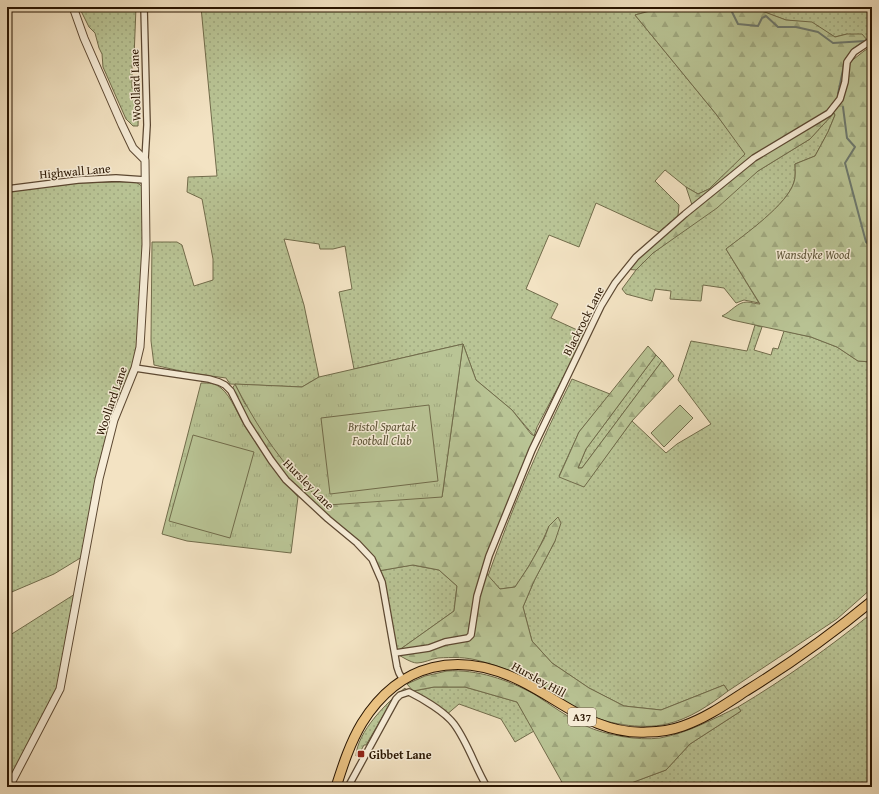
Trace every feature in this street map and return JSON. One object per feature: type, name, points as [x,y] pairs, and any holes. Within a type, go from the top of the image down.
[{"type":"highway","name":"Hursley Hill","points":[[336,787],[349,749],[362,724],[382,698],[403,680],[422,670],[437,666],[456,664],[477,666],[499,672],[522,681],[580,716],[597,724],[614,729],[635,732],[663,731],[697,720],[740,696],[814,646],[872,601]]},
{"type":"street","points":[[73,7],[84,38],[122,125],[133,148],[145,160]]},
{"type":"street","name":"Woollard Lane","points":[[9,787],[60,689],[99,479],[114,420],[135,368],[140,347],[143,317],[146,245],[145,160],[147,126],[144,7]]},
{"type":"street","name":"Blackrock Lane","points":[[395,653],[429,648],[445,642],[468,638],[471,635],[477,596],[489,556],[532,450],[602,306],[615,283],[636,257],[685,214],[754,158],[829,113],[840,99],[845,82],[847,62],[854,52],[872,40]]},
{"type":"street","name":"Highwall Lane","points":[[7,189],[78,180],[116,178],[145,180]]},
{"type":"street","name":"Hursley Lane","points":[[135,368],[209,379],[219,382],[231,391],[247,423],[286,480],[328,519],[357,543],[372,559],[382,582],[397,667],[403,680]]},
{"type":"street","points":[[348,787],[396,700],[400,695],[409,692],[441,713],[453,724],[487,787]]},
{"type":"green space","points":[[79,7],[136,7],[132,88],[139,96],[138,126],[133,126],[126,119],[103,67],[102,54],[95,33],[89,27]]},
{"type":"green space","points":[[201,7],[665,7],[635,15],[716,114],[746,154],[709,189],[698,194],[686,187],[665,170],[655,181],[679,205],[678,216],[659,232],[596,203],[579,247],[549,235],[526,289],[558,304],[551,318],[586,334],[537,427],[534,436],[512,410],[476,380],[463,344],[354,369],[339,292],[352,289],[345,246],[333,249],[320,249],[319,244],[284,239],[304,305],[319,377],[302,387],[230,384],[226,378],[189,373],[154,365],[151,341],[152,242],[177,242],[182,245],[194,286],[213,280],[213,259],[202,199],[187,192],[188,177],[217,176]]},
{"type":"green space","name":"Wansdyke Wood","points":[[665,7],[692,7],[698,9],[699,7],[772,7],[762,11],[786,20],[812,22],[835,37],[847,34],[862,34],[868,41],[845,66],[872,46],[872,362],[858,361],[837,347],[811,337],[732,320],[722,316],[743,302],[760,304],[726,249],[775,209],[783,200],[790,191],[794,182],[795,164],[815,156],[828,132],[835,115],[834,113],[810,139],[758,171],[717,208],[653,253],[636,270],[624,269],[659,232],[692,205],[686,187],[698,194],[709,189],[745,154],[716,114],[635,15]]},
{"type":"green space","points":[[772,7],[872,7],[872,23],[869,33],[872,35],[872,38],[868,41],[847,34],[835,37],[812,23],[786,20],[761,11]]},
{"type":"green space","points":[[834,112],[835,115],[828,132],[815,156],[795,164],[794,182],[784,200],[744,236],[726,249],[759,303],[744,300],[736,303],[724,288],[703,285],[701,301],[670,299],[671,291],[655,289],[652,301],[626,294],[622,289],[636,270],[653,253],[758,171],[810,139]]},
{"type":"green space","points":[[136,182],[143,187],[142,286],[138,347],[132,369],[122,393],[82,557],[54,574],[7,594],[7,194],[12,191],[77,183]]},
{"type":"green space","points":[[755,325],[762,327],[754,350],[771,355],[773,348],[778,349],[784,331],[811,337],[837,347],[858,361],[872,362],[872,588],[837,619],[728,691],[724,685],[661,710],[624,706],[589,688],[552,663],[532,641],[523,607],[534,581],[555,541],[549,526],[534,557],[515,587],[500,589],[488,576],[527,476],[572,379],[610,394],[579,432],[559,476],[584,486],[632,421],[666,453],[677,444],[711,424],[678,380],[691,341],[747,351]]},
{"type":"green space","points":[[463,344],[476,380],[512,410],[531,434],[538,438],[485,572],[500,589],[515,587],[529,566],[544,539],[549,526],[558,517],[561,523],[555,541],[534,581],[523,607],[532,641],[552,663],[589,688],[624,706],[661,710],[724,685],[728,691],[699,711],[675,722],[657,726],[623,725],[590,716],[535,682],[488,663],[454,657],[438,658],[415,663],[395,653],[454,611],[457,586],[439,570],[413,565],[378,571],[372,559],[286,480],[271,460],[231,391],[235,384],[245,404],[442,497]]},
{"type":"green space","name":"Bristol Spartak Football Club","points":[[463,344],[442,497],[328,505],[308,489],[282,460],[257,423],[235,384],[302,387],[319,377]]},
{"type":"green space","points":[[648,346],[656,355],[586,449],[578,468],[582,468],[662,361],[674,376],[632,421],[584,487],[559,477],[579,432]]},
{"type":"green space","points":[[656,355],[662,361],[582,468],[578,468],[586,449]]},
{"type":"green space","points":[[201,383],[214,384],[219,386],[225,392],[232,401],[246,428],[258,446],[298,497],[291,553],[187,541],[162,534]]},
{"type":"green space","points":[[429,405],[438,481],[330,494],[321,418]]},
{"type":"green space","points":[[680,405],[693,418],[664,447],[651,433]]},
{"type":"green space","points":[[193,435],[254,452],[230,538],[169,521]]},
{"type":"green space","points":[[412,565],[439,570],[457,586],[454,611],[395,653],[378,571]]},
{"type":"green space","points":[[75,594],[57,689],[7,787],[7,637]]},
{"type":"green space","points":[[872,613],[872,787],[620,787],[666,770],[690,744],[741,711],[738,707],[807,662]]},
{"type":"green space","points":[[447,671],[470,672],[492,676],[514,684],[534,694],[586,726],[602,732],[632,738],[651,739],[670,736],[700,725],[738,707],[741,711],[690,744],[666,770],[623,786],[567,787],[563,784],[517,702],[465,687],[434,687],[413,691],[407,684],[425,676]]},
{"type":"green space","points":[[434,687],[465,687],[517,702],[534,731],[515,742],[501,719],[459,704],[445,716],[409,692]]},
{"type":"green space","points":[[405,688],[406,690],[390,704],[366,745],[364,745],[358,756],[356,756],[362,737],[374,718]]},
{"type":"waterway","points":[[728,7],[738,24],[758,26],[762,18],[766,16],[778,27],[796,27],[818,32],[833,43],[865,41]]},
{"type":"waterway","points":[[838,94],[845,60],[853,49],[872,36]]},
{"type":"waterway","points":[[843,107],[847,138],[855,147],[845,163],[866,242],[872,247]]},
{"type":"place","name":"Gibbet Lane","points":[[361,754]]}]
